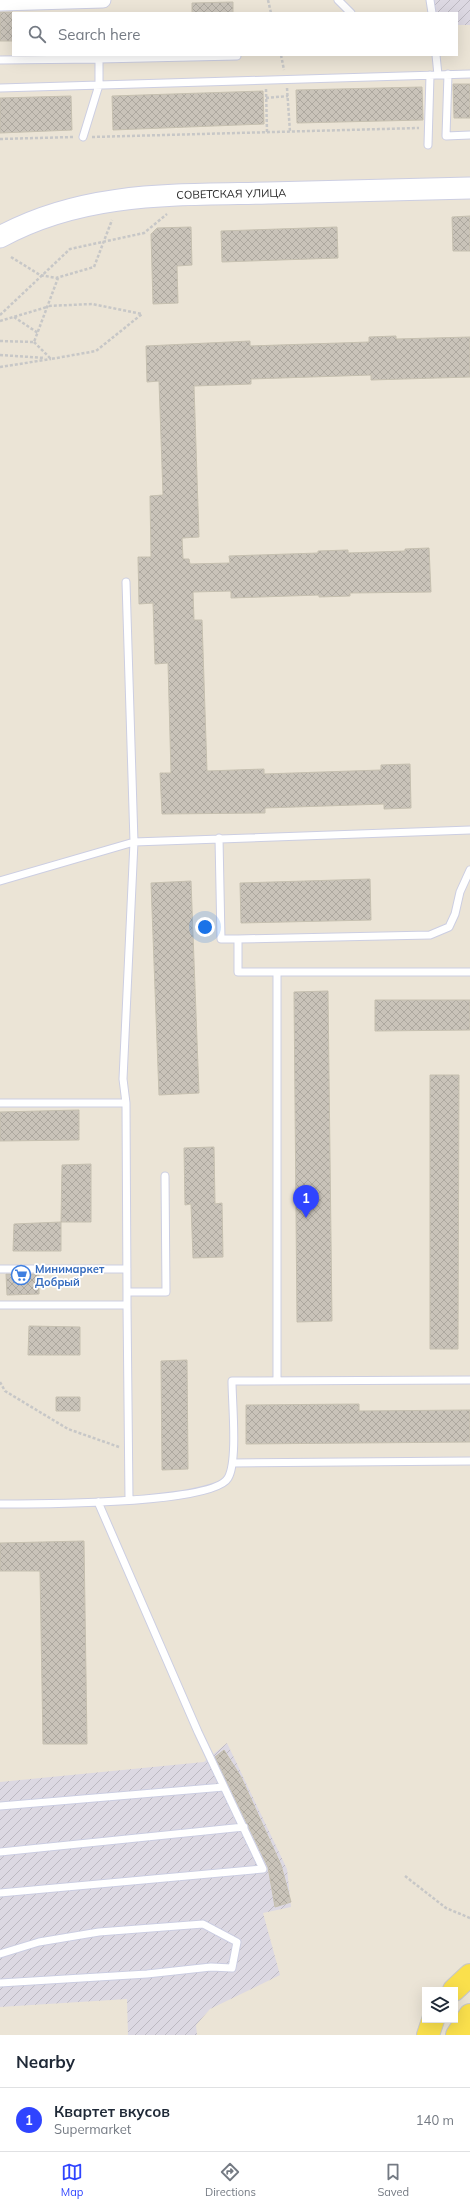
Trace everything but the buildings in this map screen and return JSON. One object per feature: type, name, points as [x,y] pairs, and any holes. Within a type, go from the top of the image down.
[{"type":"main road","name":"СОВЕТСКАЯ УЛИЦА","points":[[0,238],[46,216],[87,204],[137,198],[190,195],[470,188]]},
{"type":"main road","points":[[457,1987],[470,1975]]},
{"type":"main road","points":[[458,2035],[470,2015]]},
{"type":"main road","points":[[428,2035],[432,2023]]},
{"type":"street","points":[[0,3],[103,0]]},
{"type":"lane","points":[[338,0],[350,12]]},
{"type":"lane","points":[[430,0],[432,12]]},
{"type":"lane","points":[[0,60],[46,57],[100,59],[237,56]]},
{"type":"lane","points":[[436,56],[438,75]]},
{"type":"lane","points":[[83,137],[99,85],[100,59]]},
{"type":"lane","points":[[448,74],[446,136],[470,135]]},
{"type":"lane","points":[[0,88],[470,74]]},
{"type":"lane","points":[[428,145],[430,75]]},
{"type":"lane","points":[[126,582],[134,842],[123,1079],[126,1103],[129,1499]]},
{"type":"lane","points":[[0,881],[134,842],[470,830]]},
{"type":"lane","points":[[219,838],[221,939],[430,935],[449,927],[455,914],[460,892],[470,870]]},
{"type":"lane","points":[[238,939],[238,972],[470,972]]},
{"type":"lane","points":[[277,972],[277,1381]]},
{"type":"lane","points":[[0,1103],[126,1103]]},
{"type":"lane","points":[[127,1292],[166,1292],[165,1176]]},
{"type":"lane","points":[[0,1269],[127,1269]]},
{"type":"lane","points":[[0,1305],[127,1305]]},
{"type":"lane","points":[[0,1504],[98,1502],[193,1494],[215,1488],[228,1479],[233,1463],[232,1382],[470,1380]]},
{"type":"lane","points":[[233,1463],[470,1461]]},
{"type":"lane","points":[[0,1893],[263,1869],[195,1725],[98,1502]]},
{"type":"lane","points":[[0,1806],[224,1786]]},
{"type":"lane","points":[[0,1852],[244,1827]]},
{"type":"lane","points":[[0,1954],[39,1942],[99,1932],[204,1924],[237,1942],[232,1968],[211,1967],[147,1974],[0,1983]]},
{"type":"path","points":[[268,0],[271,12]]},
{"type":"path","points":[[281,56],[288,96],[290,132]]},
{"type":"path","points":[[266,80],[267,132]]},
{"type":"path","points":[[266,98],[288,96]]},
{"type":"path","points":[[0,139],[429,128]]},
{"type":"path","points":[[0,315],[40,275],[70,249],[144,233],[167,214]]},
{"type":"path","points":[[11,257],[40,275],[58,277],[94,267],[112,220]]},
{"type":"path","points":[[34,342],[58,277]]},
{"type":"path","points":[[0,320],[47,307],[92,304],[142,314],[96,351],[0,367]]},
{"type":"path","points":[[14,317],[38,333]]},
{"type":"path","points":[[0,341],[34,342],[51,359]]},
{"type":"path","points":[[0,355],[51,359]]},
{"type":"path","points":[[0,1382],[5,1391],[68,1429],[129,1450]]},
{"type":"path","points":[[405,1876],[446,1908],[470,1918]]},
{"type":"shaded area","points":[[434,0],[470,0],[470,25],[458,25],[458,12],[434,12]]},
{"type":"shaded area","points":[[227,1743],[287,1869],[291,1907],[263,1913],[280,1975],[210,2009],[196,2025],[197,2035],[128,2035],[127,1999],[0,2007],[0,1782],[204,1762]]},
{"type":"place","name":"Квартет вкусов","points":[[306,1218]]},
{"type":"place","name":"Минимаркет Добрый","points":[[21,1275]]}]
